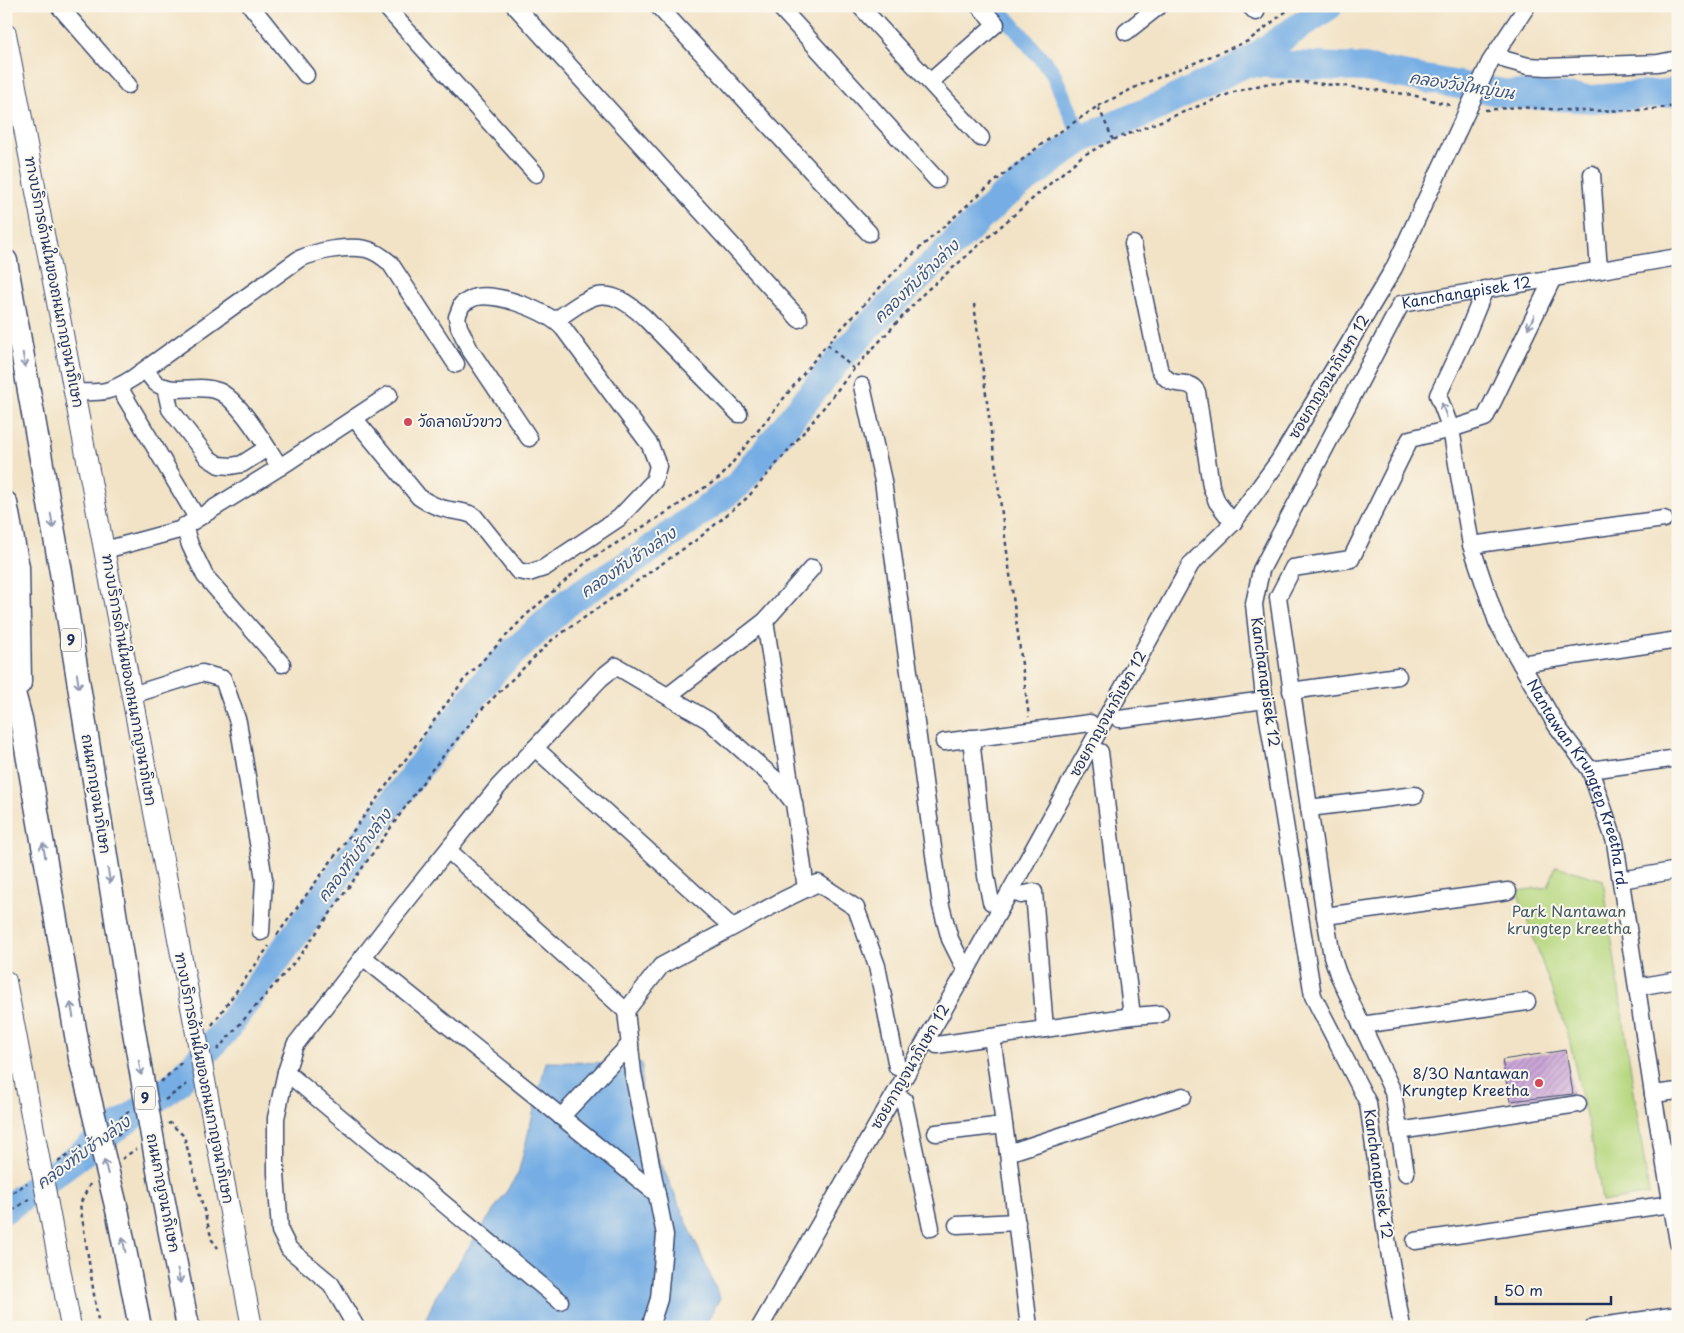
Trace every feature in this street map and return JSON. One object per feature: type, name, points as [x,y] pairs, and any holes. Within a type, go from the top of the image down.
[{"type":"highway","name":"ถนนกาญจนาภิเษก","points":[[6,261],[62,582],[132,1020],[188,1327]]},
{"type":"highway","points":[[6,503],[18,567],[21,719]]},
{"type":"highway","points":[[6,663],[21,719],[80,1058],[118,1214],[140,1327]]},
{"type":"main road","name":"ทางบริการด้านในของถนนกาญจนาภิเษก","points":[[6,34],[105,550],[181,964],[252,1327]]},
{"type":"main road","points":[[6,981],[71,1327]]},
{"type":"street","points":[[59,6],[128,85]]},
{"type":"street","points":[[251,6],[306,75]]},
{"type":"street","points":[[386,6],[536,174]]},
{"type":"street","points":[[515,6],[800,319]]},
{"type":"street","points":[[658,6],[869,233]]},
{"type":"street","points":[[779,6],[937,180]]},
{"type":"street","points":[[860,6],[981,138]]},
{"type":"street","points":[[930,82],[996,24],[979,6]]},
{"type":"street","points":[[1126,32],[1159,6]]},
{"type":"street","name":"ซอยกาญจนาภิเษก 12","points":[[760,1327],[966,971],[1191,564],[1233,522],[1278,462],[1394,268],[1493,58],[1528,6]]},
{"type":"street","points":[[1493,58],[1528,66],[1547,67],[1658,63],[1678,59]]},
{"type":"street","points":[[1592,174],[1599,270]]},
{"type":"street","points":[[1133,244],[1159,368],[1164,378],[1174,383],[1193,386],[1196,392],[1211,486],[1217,502],[1233,522]]},
{"type":"street","points":[[75,392],[101,393],[119,387],[299,258],[312,253],[348,249],[366,249],[378,254],[390,263],[456,364]]},
{"type":"street","name":"Kanchanapisek 12","points":[[1402,1327],[1385,1227],[1368,1103],[1313,996],[1265,700],[1254,604],[1261,570],[1401,304],[1678,257]]},
{"type":"street","points":[[1406,1173],[1393,1092],[1345,991],[1332,956],[1278,597],[1293,568],[1351,559],[1410,439],[1485,418],[1552,278]]},
{"type":"street","name":"Nantawan Krungtep Kreetha rd.","points":[[1485,289],[1466,336],[1438,396],[1451,429],[1472,545],[1497,622],[1556,725],[1590,770],[1615,842],[1653,1094],[1674,1203],[1678,1242]]},
{"type":"street","points":[[556,320],[584,300],[601,295],[616,297],[630,304],[739,414]]},
{"type":"street","points":[[354,418],[419,497],[431,506],[466,512],[474,516],[518,571],[529,573],[544,568],[619,518],[654,481],[658,466],[650,445],[556,320],[507,299],[476,297],[462,304],[457,318],[459,327],[470,350],[529,438]]},
{"type":"street","points":[[145,370],[156,384],[166,387],[204,387],[219,391],[235,402],[280,468]]},
{"type":"street","points":[[862,386],[883,481],[941,906],[950,939],[966,971]]},
{"type":"street","points":[[119,387],[191,522],[190,545],[205,576],[282,664]]},
{"type":"street","points":[[166,387],[170,408],[208,458],[219,465],[231,466],[242,464],[267,448]]},
{"type":"street","points":[[105,550],[178,530],[280,468],[389,395]]},
{"type":"street","points":[[1472,545],[1664,519]]},
{"type":"street","points":[[668,696],[764,621],[812,568]]},
{"type":"street","points":[[764,621],[806,889]]},
{"type":"street","points":[[1521,664],[1678,640]]},
{"type":"street","points":[[356,1327],[331,1284],[289,1248],[280,1231],[276,1172],[276,1118],[286,1072],[295,1045],[498,787],[601,678],[616,666],[708,720],[775,779],[794,803]]},
{"type":"street","points":[[132,696],[202,673],[223,679],[238,722],[264,879],[261,932]]},
{"type":"street","points":[[1291,690],[1398,676]]},
{"type":"street","points":[[1119,719],[1265,700]]},
{"type":"street","points":[[944,742],[1094,723]]},
{"type":"street","points":[[971,738],[986,876],[991,902]]},
{"type":"street","points":[[535,748],[732,927]]},
{"type":"street","points":[[1100,752],[1132,1016]]},
{"type":"street","points":[[1590,770],[1678,758]]},
{"type":"street","points":[[1309,808],[1415,795]]},
{"type":"street","points":[[448,850],[626,1011],[633,1073],[665,1234],[659,1299],[650,1327]]},
{"type":"street","points":[[1621,880],[1678,870]]},
{"type":"street","points":[[626,1011],[661,966],[818,883],[856,908],[877,966],[897,1067]]},
{"type":"street","points":[[1325,916],[1508,891]]},
{"type":"street","points":[[1021,896],[1034,892],[1045,1029]]},
{"type":"street","points":[[363,957],[657,1194]]},
{"type":"street","points":[[1637,987],[1678,980]]},
{"type":"street","points":[[1361,1025],[1527,1002]]},
{"type":"street","points":[[937,1045],[1132,1016],[1160,1014]]},
{"type":"street","points":[[992,1037],[1029,1327]]},
{"type":"street","points":[[561,1117],[630,1044]]},
{"type":"street","points":[[286,1072],[560,1301]]},
{"type":"street","points":[[1653,1094],[1678,1091]]},
{"type":"street","points":[[1008,1153],[1183,1096]]},
{"type":"street","points":[[904,1100],[931,1228]]},
{"type":"street","points":[[1399,1131],[1578,1104]]},
{"type":"street","points":[[936,1133],[1004,1125]]},
{"type":"street","points":[[1415,1241],[1674,1203]]},
{"type":"street","points":[[957,1225],[1017,1222]]},
{"type":"street","points":[[1594,1327],[1678,1315]]},
{"type":"path","points":[[212,1025],[339,848],[463,681],[526,615],[589,560],[721,477],[827,344],[901,265],[983,191],[1042,144],[1098,106],[1138,86],[1248,41],[1293,6]]},
{"type":"path","points":[[1098,106],[1113,140]]},
{"type":"path","points":[[974,304],[1031,730]]},
{"type":"path","points":[[827,344],[854,369]]},
{"type":"path","points":[[155,1087],[183,1062]]},
{"type":"path","points":[[113,1125],[134,1106]]},
{"type":"path","points":[[57,1162],[89,1141]]},
{"type":"path","points":[[6,1197],[33,1178]]},
{"type":"green space","name":"Park Nantawan krungtep kreetha","points":[[1556,866],[1603,880],[1649,1194],[1602,1202],[1597,1165],[1569,1039],[1517,891],[1548,887]]},
{"type":"water","points":[[546,1062],[642,1063],[641,1118],[720,1298],[705,1327],[422,1327],[436,1296],[518,1174]]},
{"type":"building","name":"8/30 Nantawan Krungtep Kreetha","points":[[1566,1050],[1573,1094],[1510,1101],[1502,1060]]},
{"type":"waterway","points":[[996,6],[1052,71],[1082,139]]},
{"type":"waterway","name":"คลองทับช้างล่าง","points":[[6,1209],[175,1085],[224,1032],[373,828],[498,666],[571,600],[644,554],[738,485],[835,364],[868,327],[1001,198],[1082,139],[1160,106],[1246,63],[1329,6]]},
{"type":"waterway","name":"คลองวังใหญ่บน","points":[[1246,63],[1364,68],[1509,94],[1592,99],[1678,92]]},
{"type":"place","name":"วัดลาดบัวขาว","points":[[408,422]]},
{"type":"place","name":"8/30 Nantawan Krungtep Kreetha","points":[[1539,1083]]}]
